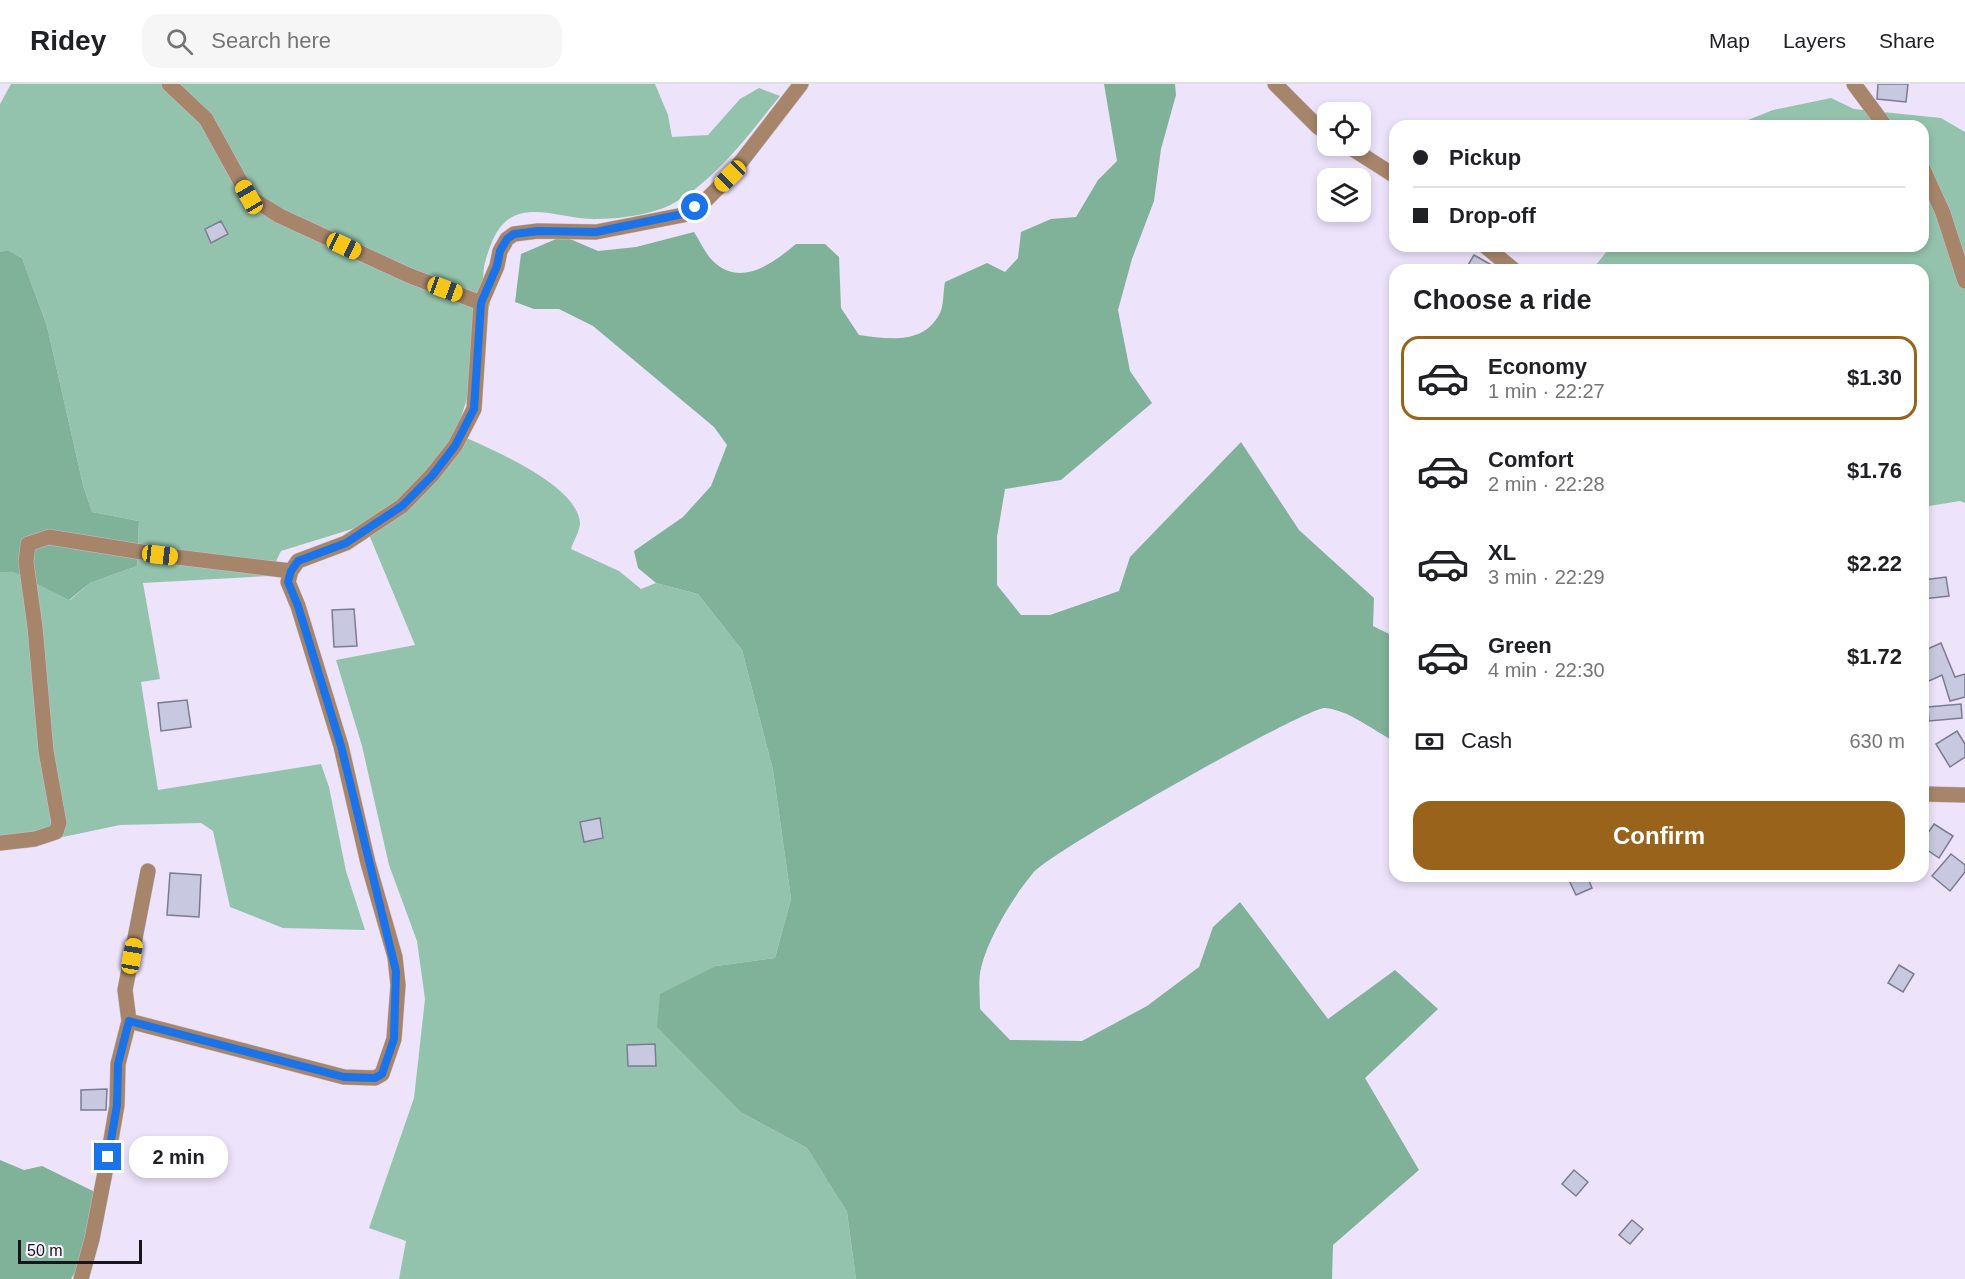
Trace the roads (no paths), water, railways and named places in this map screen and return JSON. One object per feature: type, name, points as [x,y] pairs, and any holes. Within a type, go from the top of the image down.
[{"type":"street","points":[[169,84],[206,119],[249,197],[280,216],[408,275],[481,303]]},
{"type":"street","points":[[129,1021],[344,1077],[375,1078],[382,1074],[394,1039],[398,985],[395,957],[371,873],[341,746],[298,606],[288,582],[291,571],[298,561],[346,543],[402,506],[432,476],[455,446],[474,409],[481,303],[497,266],[500,251],[514,234],[606,230],[683,214],[707,199],[730,176],[801,84]]},
{"type":"street","points":[[1275,84],[1317,126]]},
{"type":"street","points":[[1854,84],[1881,120]]},
{"type":"street","points":[[1364,156],[1389,172]]},
{"type":"street","points":[[1929,182],[1943,213],[1965,280]]},
{"type":"street","points":[[1492,252],[1507,264]]},
{"type":"street","points":[[0,843],[9,840],[35,839],[56,832],[59,823],[46,751],[35,627],[26,562],[28,544],[49,537],[160,555],[291,571]]},
{"type":"street","points":[[1929,794],[1965,795]]},
{"type":"street","points":[[81,1279],[92,1239],[117,1105],[118,1064],[129,1021],[125,990],[148,871]]}]
